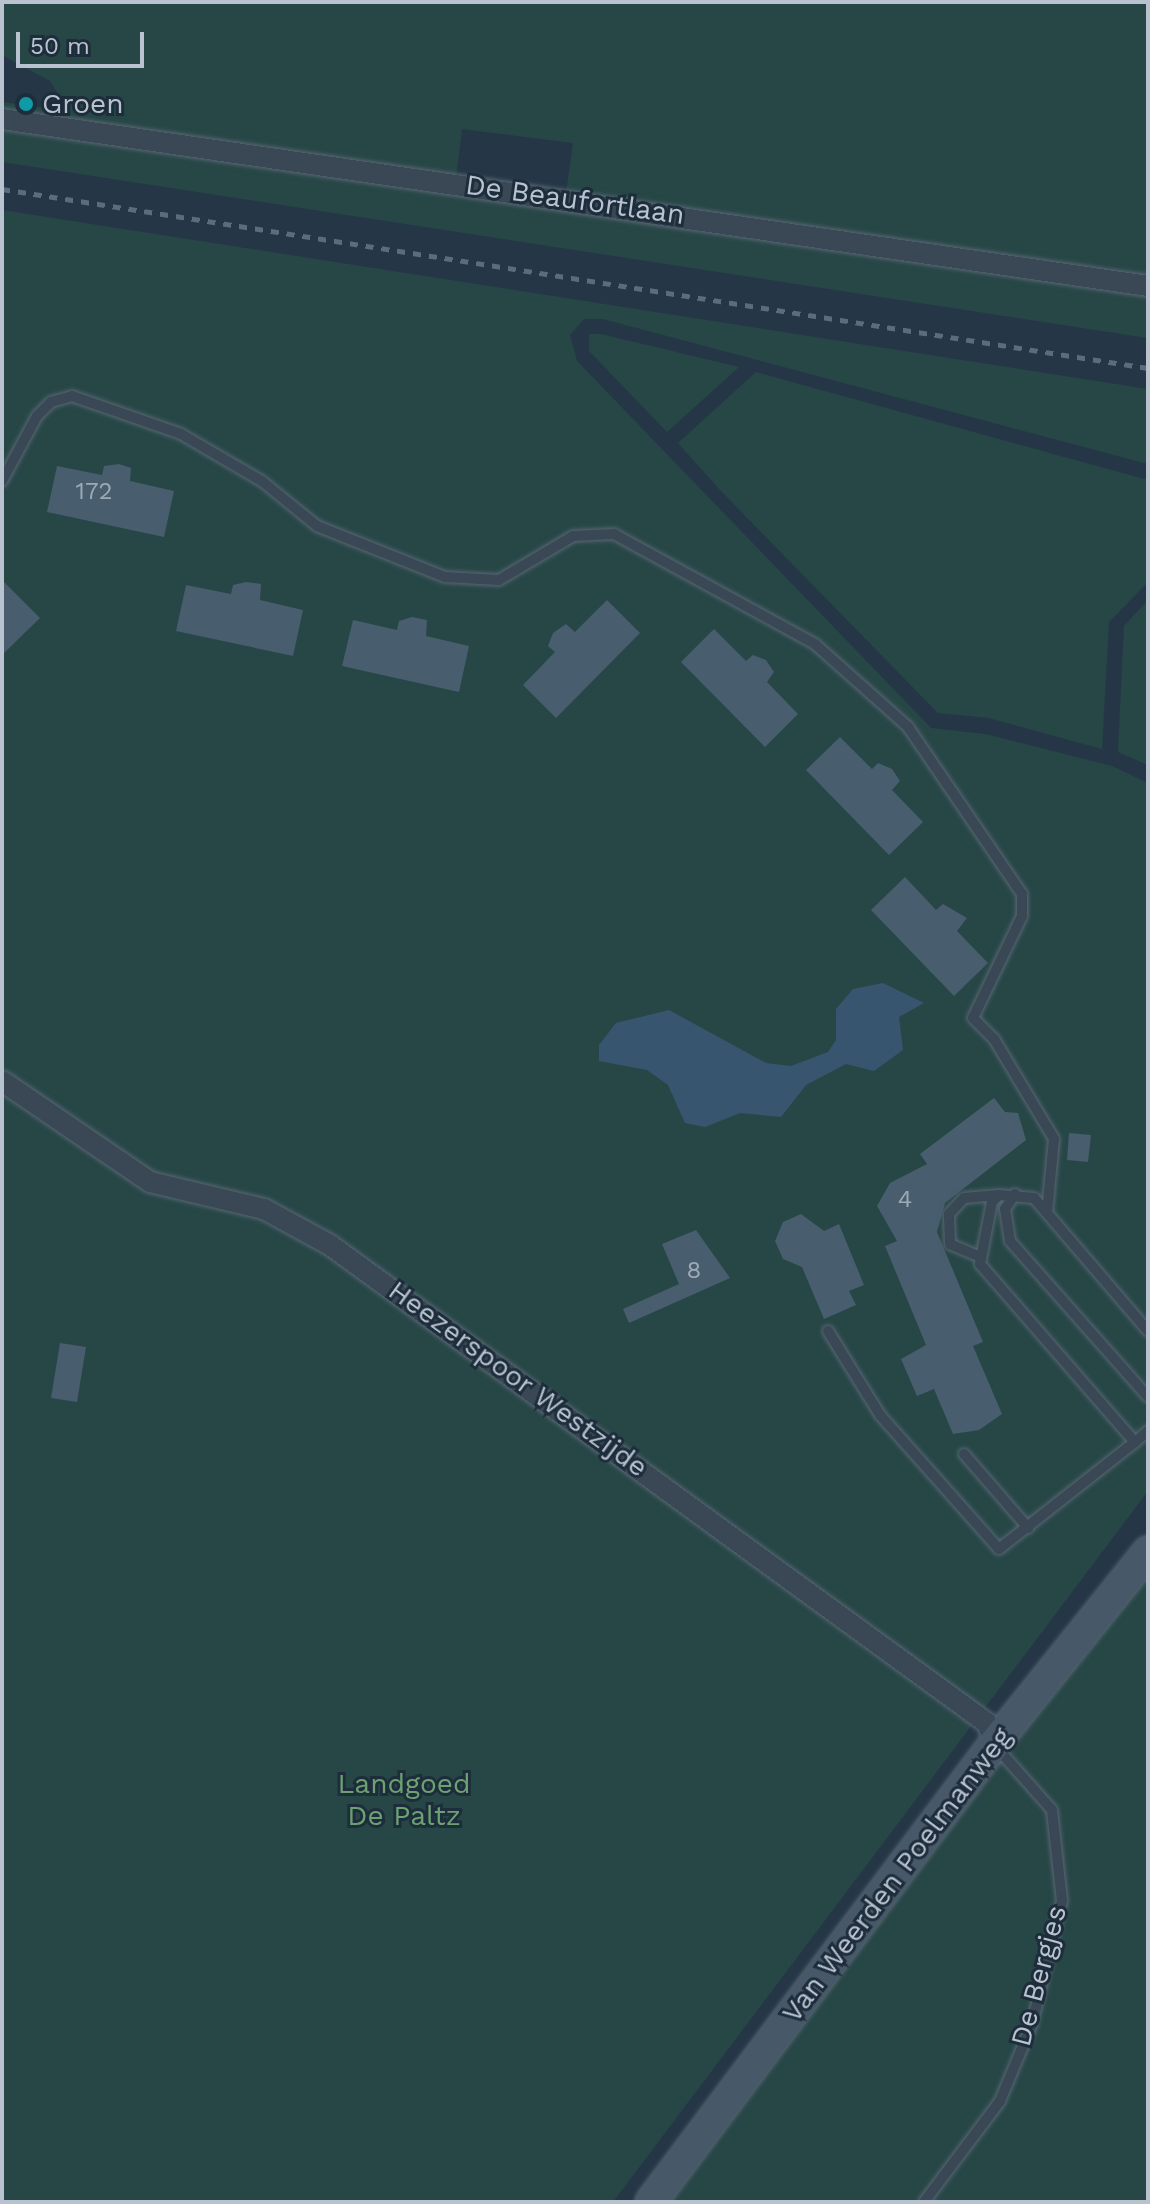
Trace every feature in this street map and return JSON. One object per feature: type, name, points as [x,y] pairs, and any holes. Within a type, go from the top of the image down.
[{"type":"main road","name":"Van Weerden Poelmanweg","points":[[651,2202],[995,1743],[1148,1552]]},
{"type":"street","name":"De Beaufortlaan","points":[[2,119],[558,195],[1148,286]]},
{"type":"street","name":"Heezerspoor Westzijde","points":[[2,1081],[150,1182],[264,1209],[330,1245],[987,1723],[995,1743]]},
{"type":"lane","points":[[2,481],[37,416],[51,402],[72,396],[181,434],[263,482],[317,526],[445,577],[499,580],[573,536],[614,534],[815,644],[908,727],[1022,894],[1022,916],[973,1018],[994,1039],[1054,1139],[1047,1213]]},
{"type":"lane","points":[[1015,1194],[1005,1209],[1010,1241],[1148,1397]]},
{"type":"lane","points":[[1135,1442],[978,1256],[954,1250],[949,1214],[964,1198],[1015,1194],[1034,1198],[1148,1331]]},
{"type":"lane","points":[[978,1256],[999,1195]]},
{"type":"lane","points":[[828,1331],[880,1415],[999,1549],[1148,1431]]},
{"type":"lane","points":[[964,1454],[1028,1528]]},
{"type":"lane","name":"De Bergjes","points":[[924,2202],[1000,2101],[1032,2024],[1062,1901],[1052,1810],[995,1743]]},
{"type":"green space","points":[[2,2],[1148,2],[1148,338],[2,162],[2,102],[69,111],[50,81],[2,55]],"holes":[[[462,129],[573,143],[566,193],[456,178]]]},
{"type":"green space","name":"Landgoed De Paltz","points":[[2,210],[1148,389],[1148,464],[603,319],[584,319],[570,335],[577,361],[931,728],[985,734],[1112,766],[1148,783],[1148,1491],[613,2202],[2,2202]]},
{"type":"green space","points":[[589,334],[601,334],[739,367],[667,432],[589,351]]},
{"type":"green space","points":[[756,372],[1148,480],[1148,582],[1109,622],[1102,749],[989,718],[938,713],[721,491],[678,443]]},
{"type":"green space","points":[[1148,600],[1148,765],[1118,752],[1124,626]]},
{"type":"green space","points":[[1148,1558],[1148,2202],[659,2202]]},
{"type":"water","points":[[883,983],[924,1003],[899,1017],[903,1050],[874,1071],[846,1064],[806,1085],[781,1117],[740,1113],[705,1127],[685,1123],[668,1085],[647,1070],[599,1061],[599,1045],[616,1023],[669,1010],[766,1063],[791,1066],[828,1052],[836,1040],[836,1009],[853,989]]},
{"type":"building","points":[[119,464],[131,468],[130,481],[174,491],[164,537],[47,512],[57,466],[102,475],[104,466]]},
{"type":"building","points":[[2,580],[40,618],[2,655]]},
{"type":"building","points":[[246,582],[261,584],[260,600],[303,610],[293,656],[176,631],[186,585],[231,594],[233,585]]},
{"type":"building","points":[[607,600],[640,633],[556,718],[523,685],[555,652],[548,646],[553,633],[566,624],[575,632]]},
{"type":"building","points":[[412,617],[427,620],[426,636],[469,646],[459,692],[342,666],[353,620],[397,630],[399,621]]},
{"type":"building","points":[[714,629],[746,661],[753,655],[766,660],[774,672],[767,682],[798,714],[765,747],[681,662]]},
{"type":"building","points":[[840,737],[872,769],[878,763],[892,769],[900,781],[892,790],[923,822],[889,855],[806,770]]},
{"type":"building","points":[[905,877],[936,910],[943,904],[967,918],[957,931],[988,963],[954,996],[871,910]]},
{"type":"building","points":[[994,1098],[1005,1112],[1018,1113],[1026,1140],[945,1203],[937,1232],[983,1342],[973,1346],[1002,1414],[979,1430],[953,1434],[934,1389],[917,1396],[901,1359],[926,1345],[885,1246],[897,1241],[877,1206],[890,1183],[927,1164],[920,1154]]},
{"type":"building","points":[[1069,1133],[1091,1135],[1088,1162],[1067,1160]]},
{"type":"building","points":[[801,1214],[824,1231],[839,1224],[864,1285],[849,1291],[856,1305],[824,1319],[802,1267],[783,1259],[775,1241],[783,1222]]},
{"type":"building","points":[[696,1230],[730,1278],[629,1323],[623,1309],[679,1284],[662,1244]]},
{"type":"building","points":[[60,1343],[86,1347],[77,1402],[51,1398]]},
{"type":"railway","points":[[2,189],[1148,368]]},
{"type":"place","name":"Groen","points":[[26,104]]}]
